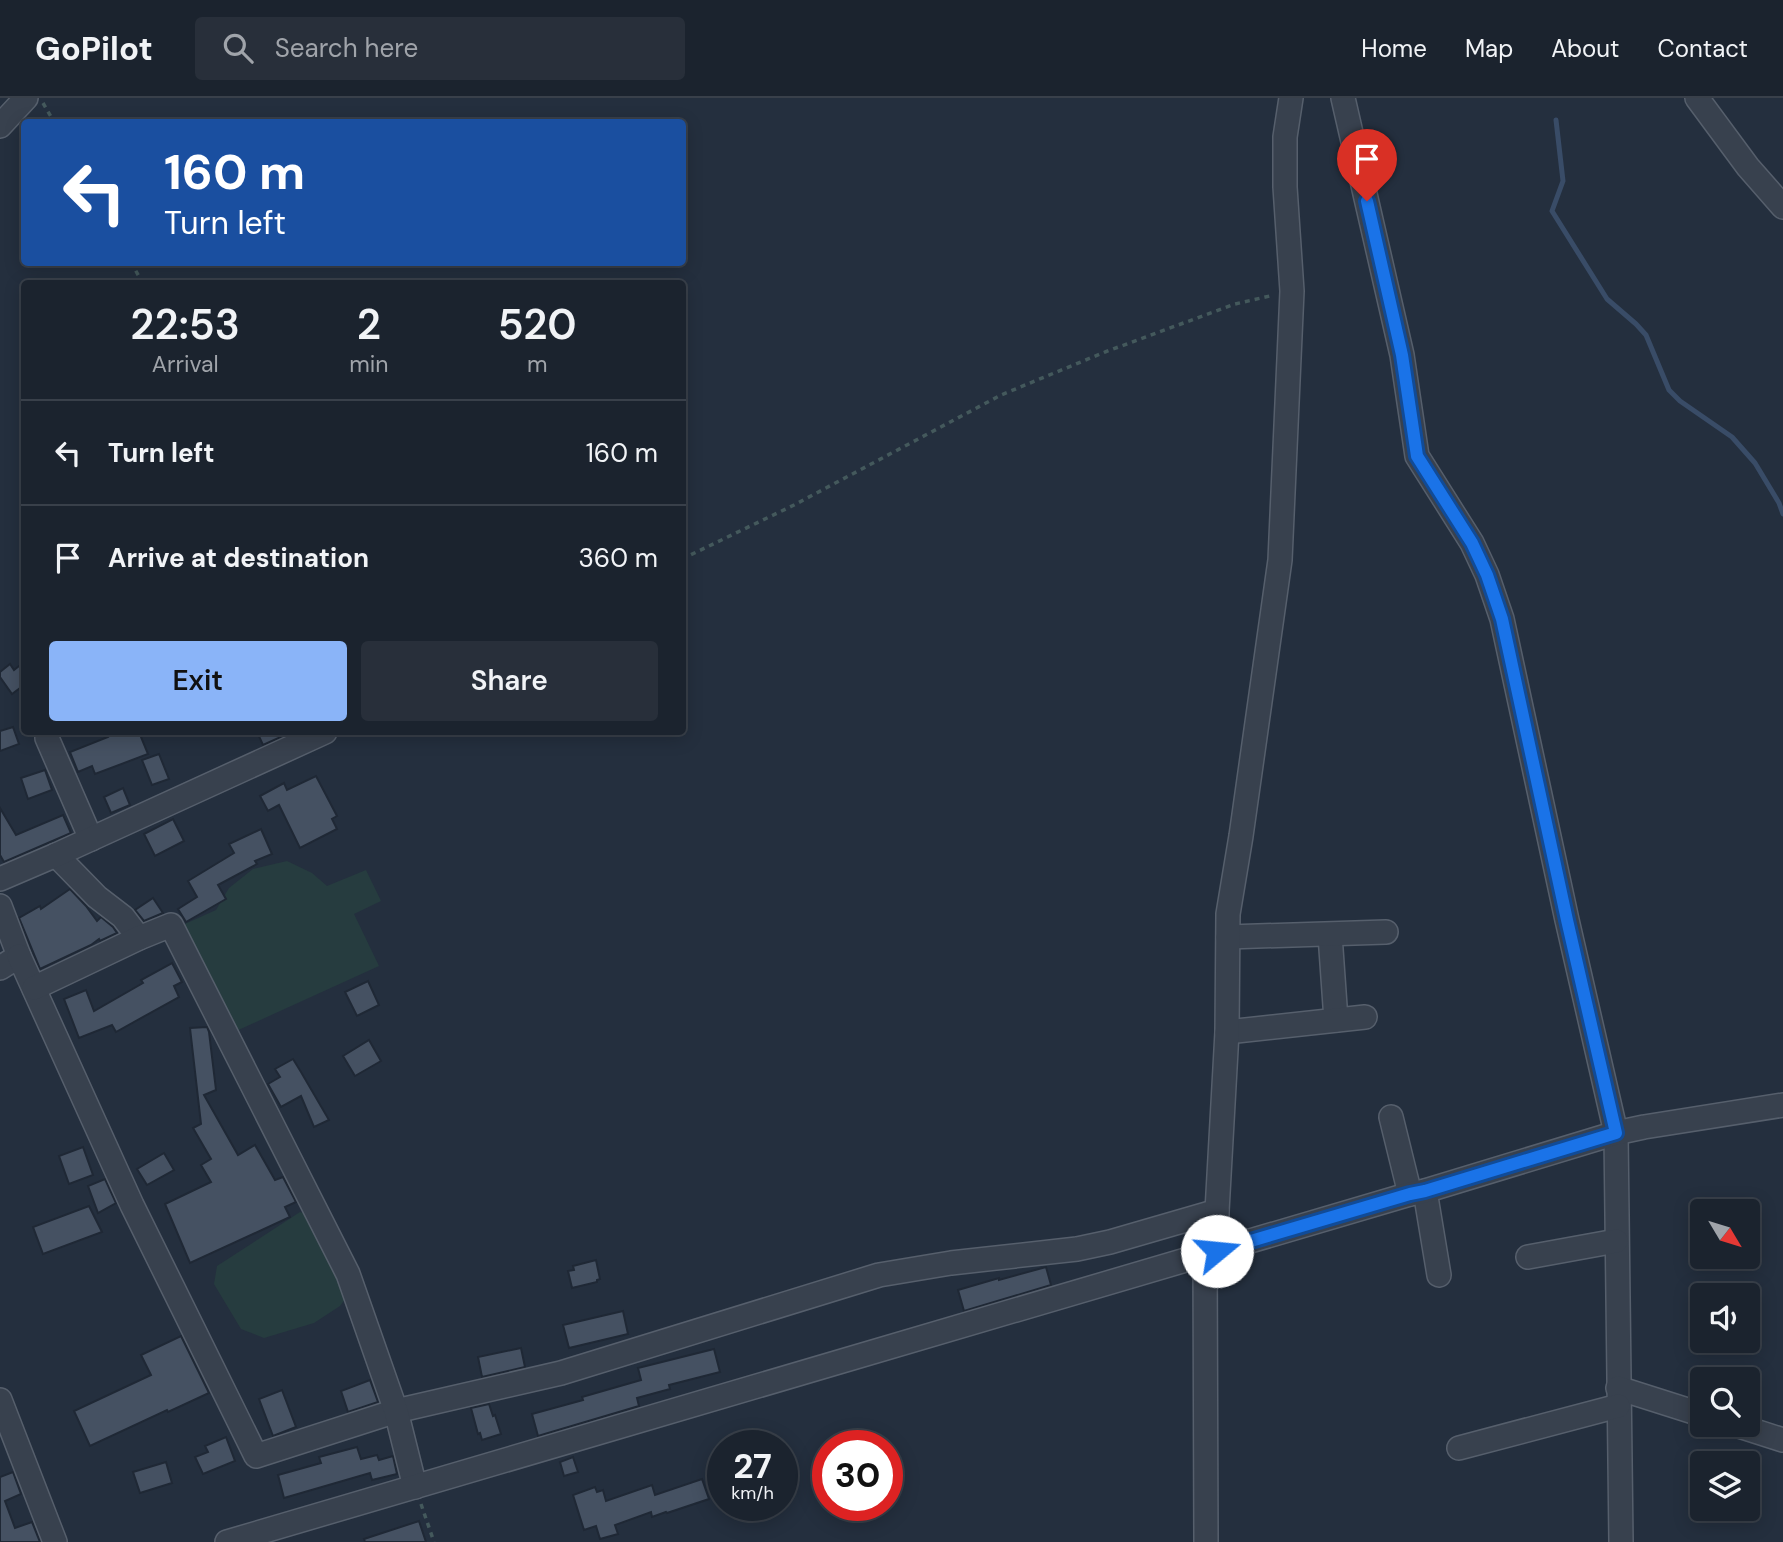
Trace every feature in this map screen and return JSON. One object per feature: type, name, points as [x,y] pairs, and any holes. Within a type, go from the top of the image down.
[{"type":"street","points":[[0,126],[26,98]]},
{"type":"street","points":[[1206,1542],[1211,1252],[1217,1211],[1227,1032],[1228,914],[1280,560],[1292,291],[1285,187],[1285,138],[1291,98]]},
{"type":"street","points":[[1343,98],[1402,355],[1417,456],[1472,543],[1487,575],[1502,619],[1616,1133],[1621,1542]]},
{"type":"street","points":[[1697,98],[1740,158],[1783,207]]},
{"type":"street","points":[[0,879],[319,735]]},
{"type":"street","points":[[47,738],[91,839]]},
{"type":"street","points":[[56,855],[97,897],[123,918],[139,938]]},
{"type":"street","points":[[0,906],[9,962],[34,988],[132,1205],[256,1456],[396,1411],[561,1373],[879,1275],[951,1263],[1077,1249],[1217,1211]]},
{"type":"street","points":[[34,988],[171,925],[348,1274],[396,1411],[415,1487]]},
{"type":"street","points":[[1228,937],[1386,932]]},
{"type":"street","points":[[1330,934],[1336,1020]]},
{"type":"street","points":[[1227,1032],[1365,1017]]},
{"type":"street","points":[[227,1542],[1616,1133],[1644,1126],[1783,1105]]},
{"type":"street","points":[[1391,1116],[1417,1192],[1439,1275]]},
{"type":"street","points":[[1528,1257],[1616,1241]]},
{"type":"street","points":[[1459,1448],[1618,1397],[1690,1412]]},
{"type":"street","points":[[0,1400],[9,1450],[55,1542]]},
{"type":"street","points":[[1760,1433],[1783,1440]]},
{"type":"path","points":[[41,98],[52,119]]},
{"type":"path","points":[[686,557],[794,505],[1001,395],[1105,352],[1235,304],[1292,291]]},
{"type":"path","points":[[415,1487],[434,1542]]},
{"type":"green space","points":[[287,861],[312,873],[327,886],[366,870],[381,901],[354,914],[379,966],[234,1032],[176,928],[216,910],[229,888],[253,869]]},
{"type":"green space","points":[[300,1212],[313,1216],[349,1294],[340,1306],[314,1323],[264,1338],[241,1329],[214,1284],[217,1266]]},
{"type":"building","points":[[10,664],[14,670],[21,664],[21,687],[12,694],[0,677],[0,672]]},
{"type":"building","points":[[13,727],[19,744],[0,751],[0,731]]},
{"type":"building","points":[[107,735],[140,735],[148,754],[95,774],[92,766],[78,772],[70,752],[108,737]]},
{"type":"building","points":[[258,735],[285,735],[263,745]]},
{"type":"building","points":[[159,754],[169,779],[152,785],[142,760]]},
{"type":"building","points":[[45,770],[52,790],[28,799],[21,778]]},
{"type":"building","points":[[316,776],[337,816],[332,819],[337,829],[300,848],[279,805],[268,811],[260,796],[284,783],[287,790]]},
{"type":"building","points":[[123,788],[130,805],[111,813],[104,797]]},
{"type":"building","points":[[0,808],[16,835],[63,815],[71,833],[4,862],[0,855]]},
{"type":"building","points":[[173,819],[184,841],[155,856],[144,834]]},
{"type":"building","points":[[261,829],[272,854],[255,861],[257,864],[218,885],[226,899],[186,922],[178,909],[197,897],[188,881],[234,853],[229,844]]},
{"type":"building","points":[[70,889],[97,921],[101,917],[117,933],[100,941],[99,939],[40,969],[19,918],[40,906],[41,909]]},
{"type":"building","points":[[153,898],[163,913],[144,921],[135,910]]},
{"type":"building","points":[[172,963],[182,982],[174,986],[179,997],[116,1032],[112,1025],[79,1038],[64,999],[86,990],[94,1011]]},
{"type":"building","points":[[368,981],[379,1005],[357,1016],[345,992]]},
{"type":"building","points":[[207,1027],[216,1090],[204,1095],[238,1155],[255,1145],[275,1180],[283,1177],[296,1202],[285,1207],[290,1217],[190,1263],[165,1204],[211,1182],[201,1165],[211,1159],[193,1128],[201,1124],[190,1028]]},
{"type":"building","points":[[369,1040],[381,1061],[355,1076],[343,1056]]},
{"type":"building","points":[[293,1059],[329,1120],[314,1127],[301,1096],[281,1107],[268,1084],[280,1077],[275,1069]]},
{"type":"building","points":[[83,1147],[93,1175],[69,1184],[59,1156]]},
{"type":"building","points":[[164,1153],[174,1170],[147,1185],[137,1169]]},
{"type":"building","points":[[105,1179],[116,1203],[98,1213],[88,1186]]},
{"type":"building","points":[[89,1206],[102,1232],[43,1254],[33,1227]]},
{"type":"building","points":[[596,1260],[600,1279],[572,1288],[568,1271],[574,1270],[573,1266]]},
{"type":"building","points":[[1046,1267],[1051,1285],[964,1311],[958,1290]]},
{"type":"building","points":[[623,1311],[628,1334],[569,1348],[563,1325]]},
{"type":"building","points":[[181,1336],[209,1393],[90,1446],[74,1411],[151,1375],[141,1355]]},
{"type":"building","points":[[521,1348],[525,1367],[482,1377],[478,1357]]},
{"type":"building","points":[[714,1349],[720,1372],[669,1385],[670,1389],[637,1398],[639,1406],[538,1436],[532,1414],[641,1380],[638,1368]]},
{"type":"building","points":[[370,1380],[378,1402],[348,1412],[341,1391]]},
{"type":"building","points":[[282,1390],[296,1427],[273,1436],[259,1399]]},
{"type":"building","points":[[489,1404],[501,1434],[482,1440],[471,1408]]},
{"type":"building","points":[[226,1437],[235,1461],[203,1474],[195,1457],[208,1452],[205,1446]]},
{"type":"building","points":[[357,1447],[361,1459],[377,1455],[379,1460],[393,1456],[397,1474],[372,1480],[370,1473],[284,1498],[278,1475],[321,1463],[319,1457]]},
{"type":"building","points":[[573,1457],[578,1472],[564,1476],[560,1462]]},
{"type":"building","points":[[166,1462],[172,1483],[140,1493],[133,1472]]},
{"type":"building","points":[[13,1472],[21,1494],[5,1501],[15,1528],[32,1522],[40,1542],[0,1542],[0,1477]]},
{"type":"building","points":[[702,1479],[707,1500],[652,1517],[651,1512],[615,1525],[618,1534],[600,1539],[596,1526],[584,1530],[573,1495],[595,1487],[597,1492],[603,1490],[606,1501],[652,1485],[655,1495]]},
{"type":"building","points":[[419,1521],[426,1542],[365,1542],[364,1539]]},
{"type":"waterway","points":[[1556,120],[1563,181],[1552,211],[1607,299],[1646,335],[1669,390],[1680,401],[1732,437],[1755,463],[1783,514]]},
{"type":"route","points":[[1217,1251],[1616,1133],[1502,619],[1487,575],[1472,543],[1417,456],[1402,355],[1367,201]]}]
